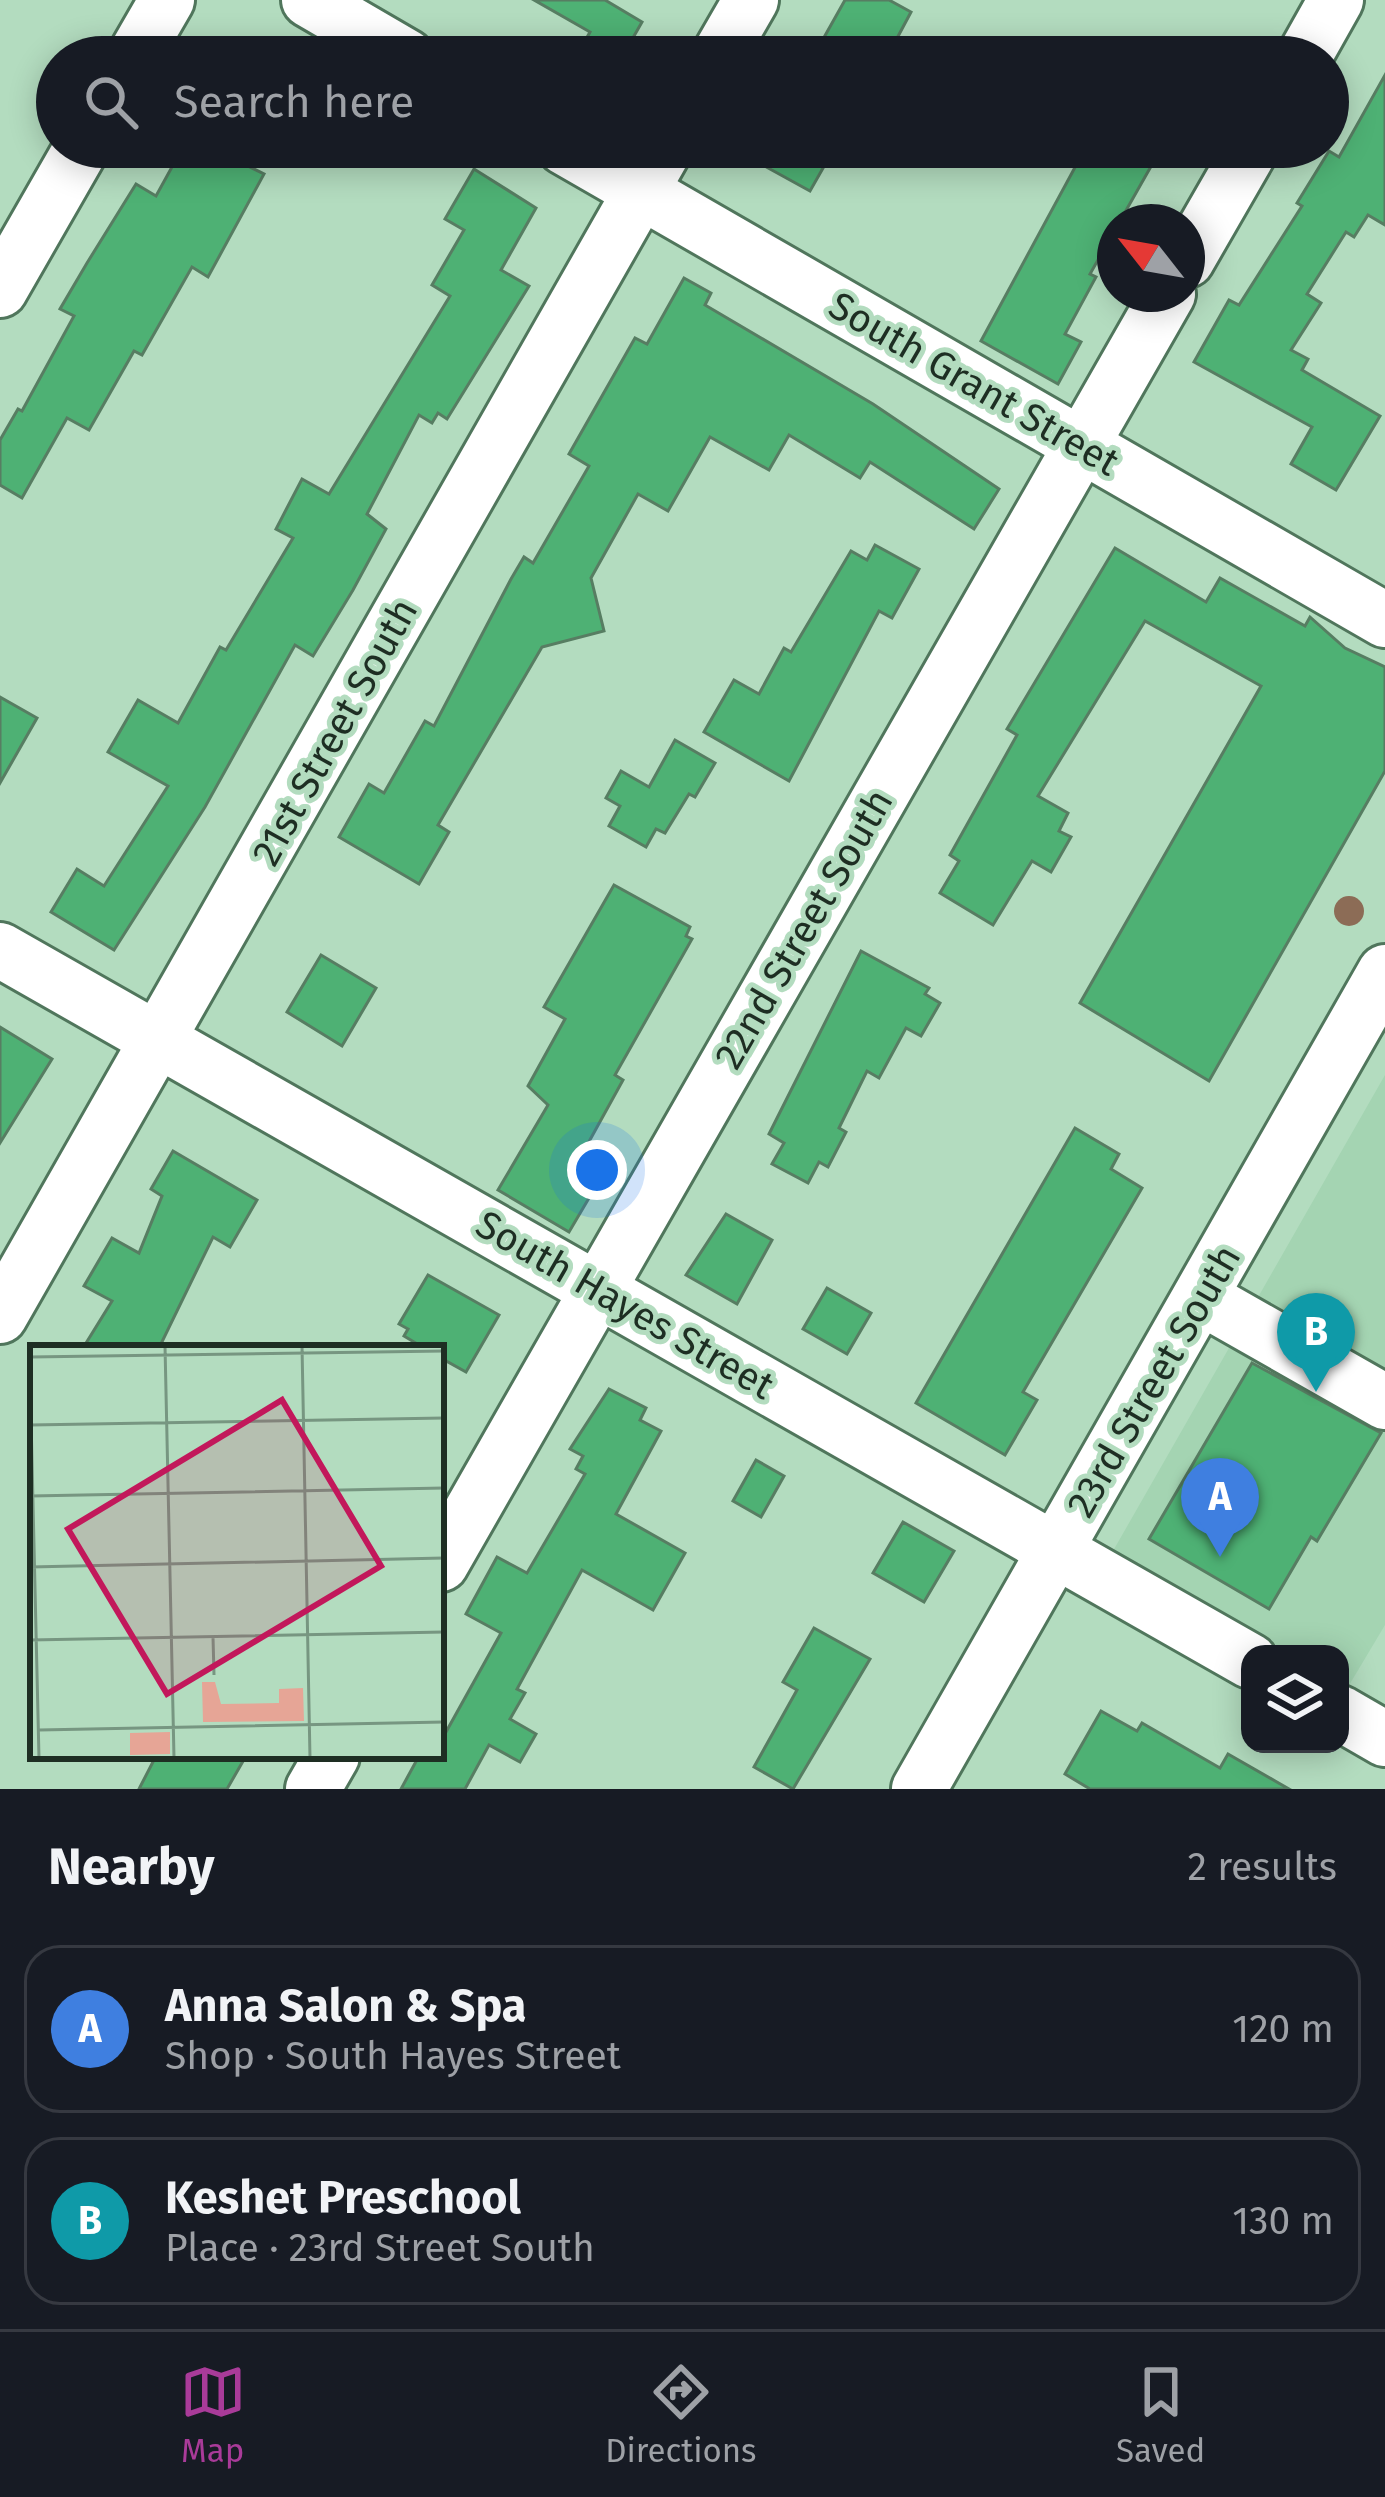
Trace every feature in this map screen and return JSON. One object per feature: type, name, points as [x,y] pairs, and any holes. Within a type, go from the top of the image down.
[{"type":"street","points":[[146,36],[166,0]]},
{"type":"street","points":[[309,0],[371,36]]},
{"type":"street","points":[[730,36],[751,0]]},
{"type":"street","points":[[1316,36],[1336,0]]},
{"type":"street","points":[[0,290],[70,168]]},
{"type":"street","points":[[1205,229],[1240,168]]},
{"type":"street","name":"South Grant Street","points":[[654,169],[1080,448],[1385,620]]},
{"type":"street","name":"21st Street South","points":[[0,1316],[161,1042],[654,169]]},
{"type":"street","name":"22nd Street South","points":[[444,1559],[1158,312]]},
{"type":"street","name":"South Hayes Street","points":[[0,950],[1241,1656]]},
{"type":"street","name":"23rd Street South","points":[[920,1789],[1385,972]]},
{"type":"street","points":[[1202,1298],[1385,1402]]},
{"type":"street","points":[[1349,1718],[1385,1739]]},
{"type":"street","points":[[313,1789],[330,1759]]},
{"type":"shaded area","points":[[1385,1075],[1385,1625],[1349,1685],[1349,1645],[1276,1645],[1113,1551]]},
{"type":"building","points":[[534,0],[605,0],[642,22],[634,36],[588,36],[590,32]]},
{"type":"building","points":[[845,0],[889,0],[911,12],[898,36],[825,36]]},
{"type":"building","points":[[1385,75],[1385,225],[1368,215],[1354,237],[1346,232],[1307,294],[1321,303],[1291,350],[1308,359],[1302,370],[1380,416],[1336,490],[1291,464],[1312,427],[1194,362],[1229,300],[1239,305],[1302,206],[1297,203],[1319,168],[1349,168],[1349,139]]},
{"type":"building","points":[[171,168],[252,168],[264,174],[208,277],[192,267],[142,355],[134,351],[89,430],[67,418],[22,498],[0,485],[0,440],[18,409],[22,411],[74,316],[60,309],[136,184],[156,196]]},
{"type":"building","points":[[768,168],[823,168],[810,191]]},
{"type":"building","points":[[1075,168],[1150,168],[1130,204],[1097,204],[1097,262],[1090,274],[1096,277],[1065,334],[1081,342],[1058,384],[981,341]]},
{"type":"building","points":[[474,169],[536,208],[501,270],[529,286],[447,419],[438,413],[432,423],[419,415],[367,514],[386,529],[353,590],[313,656],[295,645],[205,807],[114,950],[51,912],[77,869],[104,886],[168,786],[108,752],[138,700],[178,723],[220,647],[226,650],[293,538],[276,529],[302,479],[329,494],[450,296],[432,285],[464,230],[445,219]]},
{"type":"building","points":[[684,278],[711,293],[705,305],[873,404],[999,489],[974,529],[870,462],[860,478],[789,435],[769,470],[710,437],[668,511],[638,494],[591,578],[604,631],[542,647],[438,825],[449,832],[419,884],[339,837],[369,784],[384,793],[425,721],[434,726],[524,557],[533,563],[589,466],[569,454],[635,338],[647,344]]},
{"type":"building","points":[[875,545],[919,569],[892,618],[879,611],[789,781],[704,732],[734,680],[759,694],[784,648],[791,652],[851,551],[867,560]]},
{"type":"building","points":[[1115,548],[1206,602],[1220,578],[1305,626],[1310,617],[1345,648],[1385,667],[1385,771],[1209,1081],[1080,1003],[1261,686],[1145,621],[1038,796],[1068,813],[1059,831],[1071,837],[1051,872],[1032,861],[993,925],[940,893],[959,861],[950,855],[1017,735],[1007,729]]},
{"type":"building","points":[[0,697],[37,718],[0,783]]},
{"type":"building","points":[[675,740],[715,763],[695,797],[689,794],[665,833],[656,829],[646,847],[609,826],[620,806],[606,798],[621,771],[649,787]]},
{"type":"building","points":[[614,885],[690,927],[686,936],[692,939],[615,1075],[623,1080],[575,1167],[599,1181],[569,1232],[498,1190],[548,1105],[528,1086],[565,1019],[544,1007]]},
{"type":"building","points":[[861,951],[929,988],[925,994],[940,1003],[921,1036],[906,1028],[879,1078],[867,1071],[839,1128],[846,1132],[828,1167],[819,1162],[808,1183],[772,1164],[784,1143],[769,1134]]},
{"type":"building","points":[[321,955],[376,988],[342,1046],[287,1012]]},
{"type":"building","points":[[0,1027],[52,1059],[0,1143]]},
{"type":"building","points":[[1075,1128],[1119,1154],[1111,1169],[1142,1188],[1023,1392],[1037,1400],[1005,1455],[916,1403]]},
{"type":"building","points":[[173,1151],[257,1200],[230,1247],[213,1237],[160,1345],[85,1345],[112,1301],[84,1286],[112,1238],[139,1253],[162,1196],[151,1189]]},
{"type":"building","points":[[726,1214],[772,1240],[737,1304],[686,1275]]},
{"type":"building","points":[[428,1275],[499,1315],[466,1372],[444,1360],[444,1345],[419,1345],[404,1336],[408,1329],[399,1324]]},
{"type":"building","points":[[827,1288],[871,1313],[847,1354],[803,1329]]},
{"type":"building","points":[[1252,1363],[1381,1433],[1317,1541],[1311,1537],[1269,1609],[1149,1539]]},
{"type":"building","points":[[609,1389],[646,1408],[640,1420],[661,1431],[616,1514],[685,1553],[653,1610],[582,1570],[517,1689],[525,1693],[510,1719],[536,1734],[520,1762],[489,1745],[465,1789],[401,1789],[417,1759],[444,1759],[444,1736],[501,1633],[466,1614],[497,1557],[527,1573],[585,1474],[576,1469],[583,1456],[570,1449]]},
{"type":"building","points":[[756,1460],[784,1476],[761,1517],[733,1501]]},
{"type":"building","points":[[903,1522],[954,1551],[924,1602],[873,1573]]},
{"type":"building","points":[[814,1628],[870,1659],[793,1789],[754,1767],[797,1690],[783,1682]]},
{"type":"building","points":[[1101,1711],[1137,1731],[1142,1723],[1220,1768],[1228,1754],[1289,1789],[1090,1789],[1065,1774]]},
{"type":"building","points":[[154,1759],[244,1759],[227,1789],[139,1789]]},
{"type":"place","name":"Keshet Preschool","points":[[1316,1392]]},
{"type":"place","name":"Anna Salon & Spa","points":[[1220,1557]]}]
